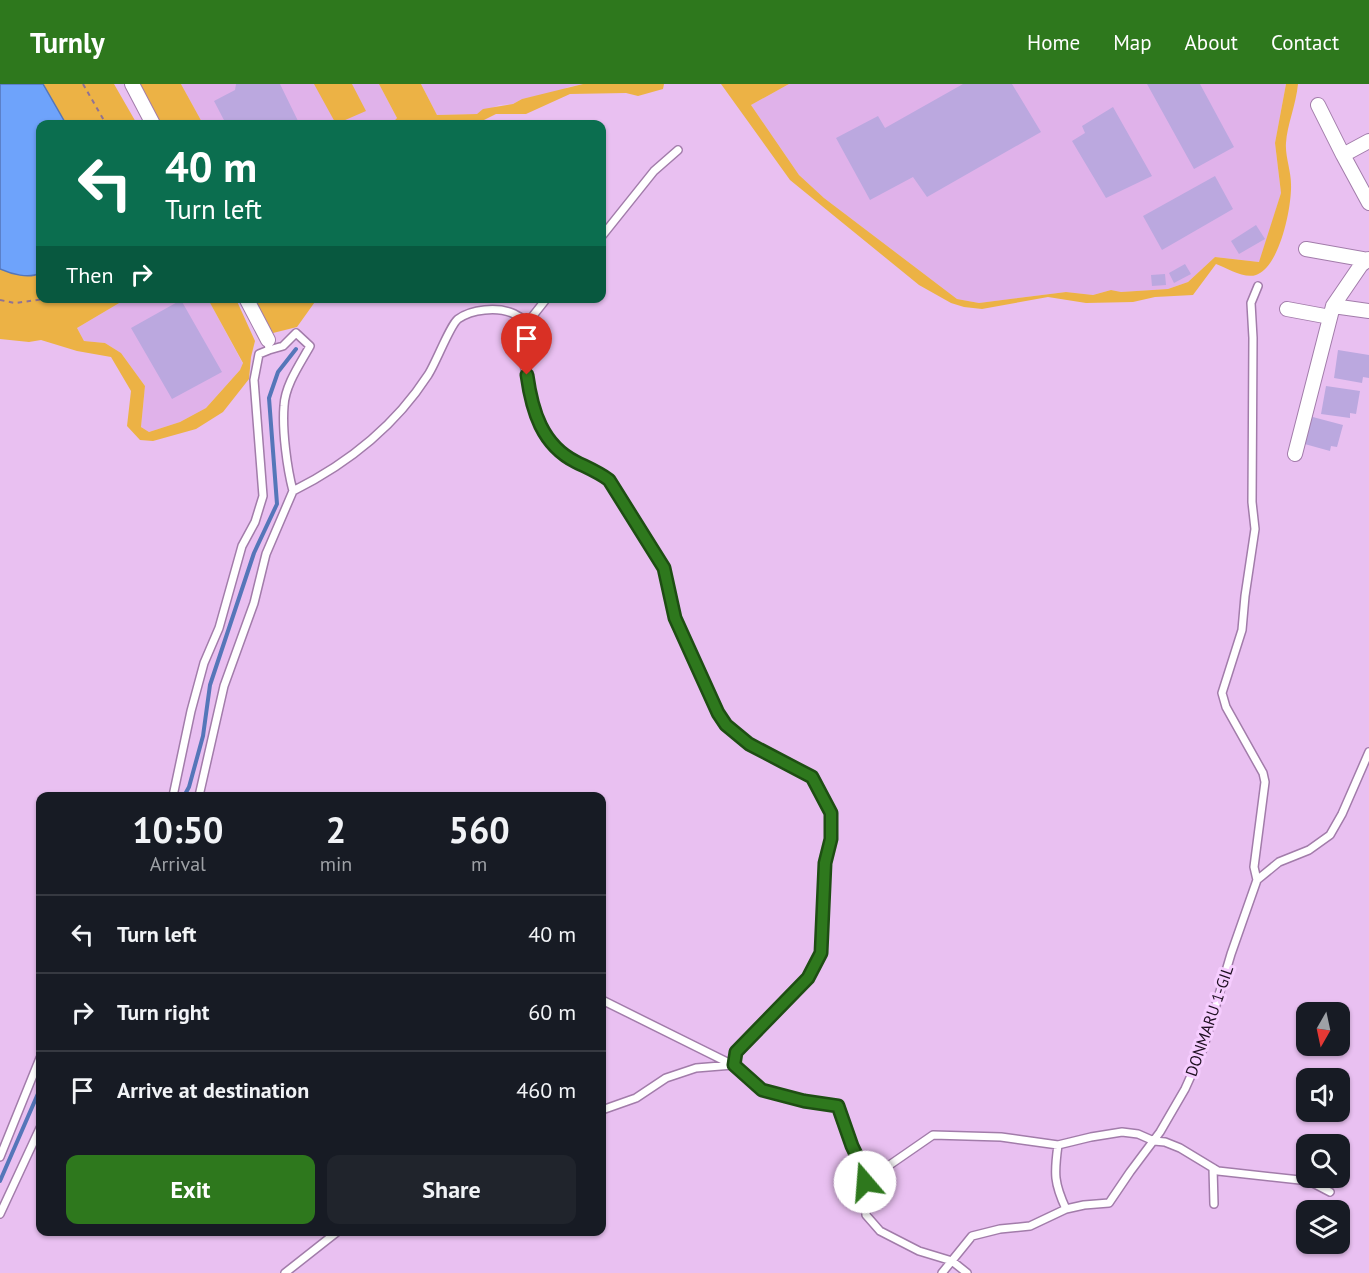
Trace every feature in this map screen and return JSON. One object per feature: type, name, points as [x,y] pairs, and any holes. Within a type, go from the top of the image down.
[{"type":"street","points":[[132,84],[151,120]]},
{"type":"street","points":[[1318,105],[1369,203]]},
{"type":"street","points":[[1343,155],[1369,141]]},
{"type":"street","points":[[1306,249],[1369,260]]},
{"type":"street","points":[[1295,454],[1332,311],[1362,265],[1369,260]]},
{"type":"street","points":[[248,303],[268,345]]},
{"type":"street","points":[[1287,309],[1369,311]]},
{"type":"lane","points":[[606,231],[654,171],[678,150]]},
{"type":"lane","points":[[1258,286],[1251,303],[1253,339],[1252,502],[1255,529],[1242,630],[1222,693],[1226,707],[1263,773],[1265,782],[1254,867],[1257,880],[1279,862],[1309,850],[1330,835],[1352,793],[1369,752]]},
{"type":"lane","points":[[544,303],[528,322],[524,356],[530,395],[545,437],[557,450],[609,480],[664,568],[675,618],[697,671],[726,725],[749,744],[812,777],[831,813],[831,839],[825,863],[821,953],[808,978],[736,1052],[734,1065]]},
{"type":"lane","points":[[293,491],[322,476],[371,441],[390,423],[428,376],[456,320],[471,312],[496,309],[511,312],[528,322]]},
{"type":"lane","points":[[174,792],[204,663],[219,628],[242,546],[262,505],[254,381],[259,354],[268,345],[283,346],[296,333],[310,346],[299,366],[284,406],[286,455],[293,491],[266,554],[254,603],[224,686],[201,792]]},
{"type":"lane","name":"DONMARU 1-GIL","points":[[942,1273],[972,1236],[1000,1229],[1030,1226],[1066,1209],[1109,1203],[1154,1141],[1185,1089],[1203,1049],[1231,954],[1257,880]]},
{"type":"lane","points":[[606,1002],[734,1065],[762,1090],[804,1101],[838,1106],[852,1146],[865,1173],[866,1215],[880,1231],[919,1251],[952,1261],[967,1273]]},
{"type":"lane","points":[[606,1109],[636,1098],[666,1078],[696,1068],[734,1065]]},
{"type":"lane","points":[[0,1157],[36,1068]]},
{"type":"lane","points":[[865,1182],[933,1135],[1001,1137],[1058,1145],[1122,1132],[1138,1134],[1180,1148],[1218,1171],[1309,1181],[1330,1192]]},
{"type":"lane","points":[[0,1214],[36,1137]]},
{"type":"lane","points":[[1058,1145],[1054,1174],[1057,1189],[1066,1209]]},
{"type":"lane","points":[[1213,1168],[1214,1204]]},
{"type":"lane","points":[[285,1273],[332,1236]]},
{"type":"path","points":[[83,84],[104,120]]},
{"type":"path","points":[[0,300],[15,303],[36,300]]},
{"type":"shaded area","points":[[0,84],[114,84],[135,120],[36,120],[36,303],[119,303],[77,328],[84,341],[105,343],[121,353],[145,386],[141,427],[149,432],[180,422],[206,408],[240,370],[243,363],[210,303],[238,303],[255,341],[249,379],[223,412],[196,429],[153,441],[140,440],[127,426],[131,391],[111,357],[77,351],[41,340],[29,342],[0,339]]},
{"type":"shaded area","points":[[139,84],[181,84],[201,120],[158,120]]},
{"type":"shaded area","points":[[181,84],[379,84],[397,118],[395,120],[201,120]]},
{"type":"shaded area","points":[[314,84],[352,84],[366,111],[345,120],[334,120]]},
{"type":"shaded area","points":[[379,84],[421,84],[437,115],[477,114],[483,109],[513,104],[522,99],[583,84],[664,84],[663,89],[638,96],[626,93],[570,94],[526,114],[496,114],[484,120],[395,120],[397,118]]},
{"type":"shaded area","points":[[421,84],[583,84],[522,99],[513,104],[499,105],[478,114],[437,115]]},
{"type":"shaded area","points":[[721,84],[789,84],[751,105],[799,175],[824,198],[957,299],[979,303],[1066,292],[1093,295],[1111,290],[1121,292],[1168,289],[1188,282],[1215,257],[1259,262],[1281,193],[1275,143],[1286,84],[1298,84],[1286,143],[1291,184],[1287,220],[1278,248],[1264,270],[1256,275],[1246,276],[1216,264],[1193,295],[1155,297],[1133,302],[1086,303],[1048,297],[982,309],[964,307],[951,303],[919,285],[790,180]]},
{"type":"shaded area","points":[[789,84],[1286,84],[1275,143],[1281,193],[1260,262],[1215,257],[1188,282],[1168,289],[1121,292],[1111,290],[1093,295],[1066,292],[979,303],[957,299],[824,198],[799,175],[751,105]]},
{"type":"shaded area","points":[[119,303],[210,303],[243,364],[206,408],[180,422],[149,432],[141,427],[145,386],[121,353],[105,343],[84,341],[77,328]]},
{"type":"shaded area","points":[[256,303],[314,303],[297,327],[273,333]]},
{"type":"water","points":[[0,84],[43,84],[64,120],[36,120],[36,275],[25,276],[0,269]]},
{"type":"building","points":[[236,84],[280,84],[298,120],[224,120],[214,101],[235,90]]},
{"type":"building","points":[[963,84],[1012,84],[1041,132],[927,197],[913,177],[870,200],[836,138],[878,116],[885,128]]},
{"type":"building","points":[[1147,84],[1200,84],[1234,147],[1194,169]]},
{"type":"building","points":[[1113,107],[1152,176],[1106,198],[1072,141],[1085,133],[1082,126]]},
{"type":"building","points":[[1215,176],[1233,209],[1162,250],[1143,216]]},
{"type":"building","points":[[1256,225],[1265,239],[1239,254],[1231,241]]},
{"type":"building","points":[[1185,264],[1191,274],[1174,283],[1169,273]]},
{"type":"building","points":[[1165,274],[1166,285],[1152,286],[1151,275]]},
{"type":"building","points":[[176,303],[183,303],[222,372],[172,399],[131,328]]},
{"type":"building","points":[[1338,350],[1369,355],[1369,378],[1363,377],[1362,383],[1334,378]]},
{"type":"building","points":[[1326,386],[1360,391],[1356,414],[1350,413],[1350,418],[1321,414]]},
{"type":"building","points":[[1309,416],[1343,425],[1337,447],[1331,446],[1330,451],[1301,443]]},
{"type":"waterway","points":[[186,792],[203,736],[210,685],[254,553],[277,504],[269,398],[278,372],[296,349]]},
{"type":"waterway","points":[[0,1181],[36,1098]]},
{"type":"route","points":[[527,375],[530,395],[545,437],[557,450],[609,480],[664,568],[675,618],[697,671],[726,725],[749,744],[812,777],[831,813],[831,839],[825,863],[821,953],[808,978],[736,1052],[734,1065],[762,1090],[804,1101],[838,1106],[852,1146],[865,1173],[865,1182]]}]
